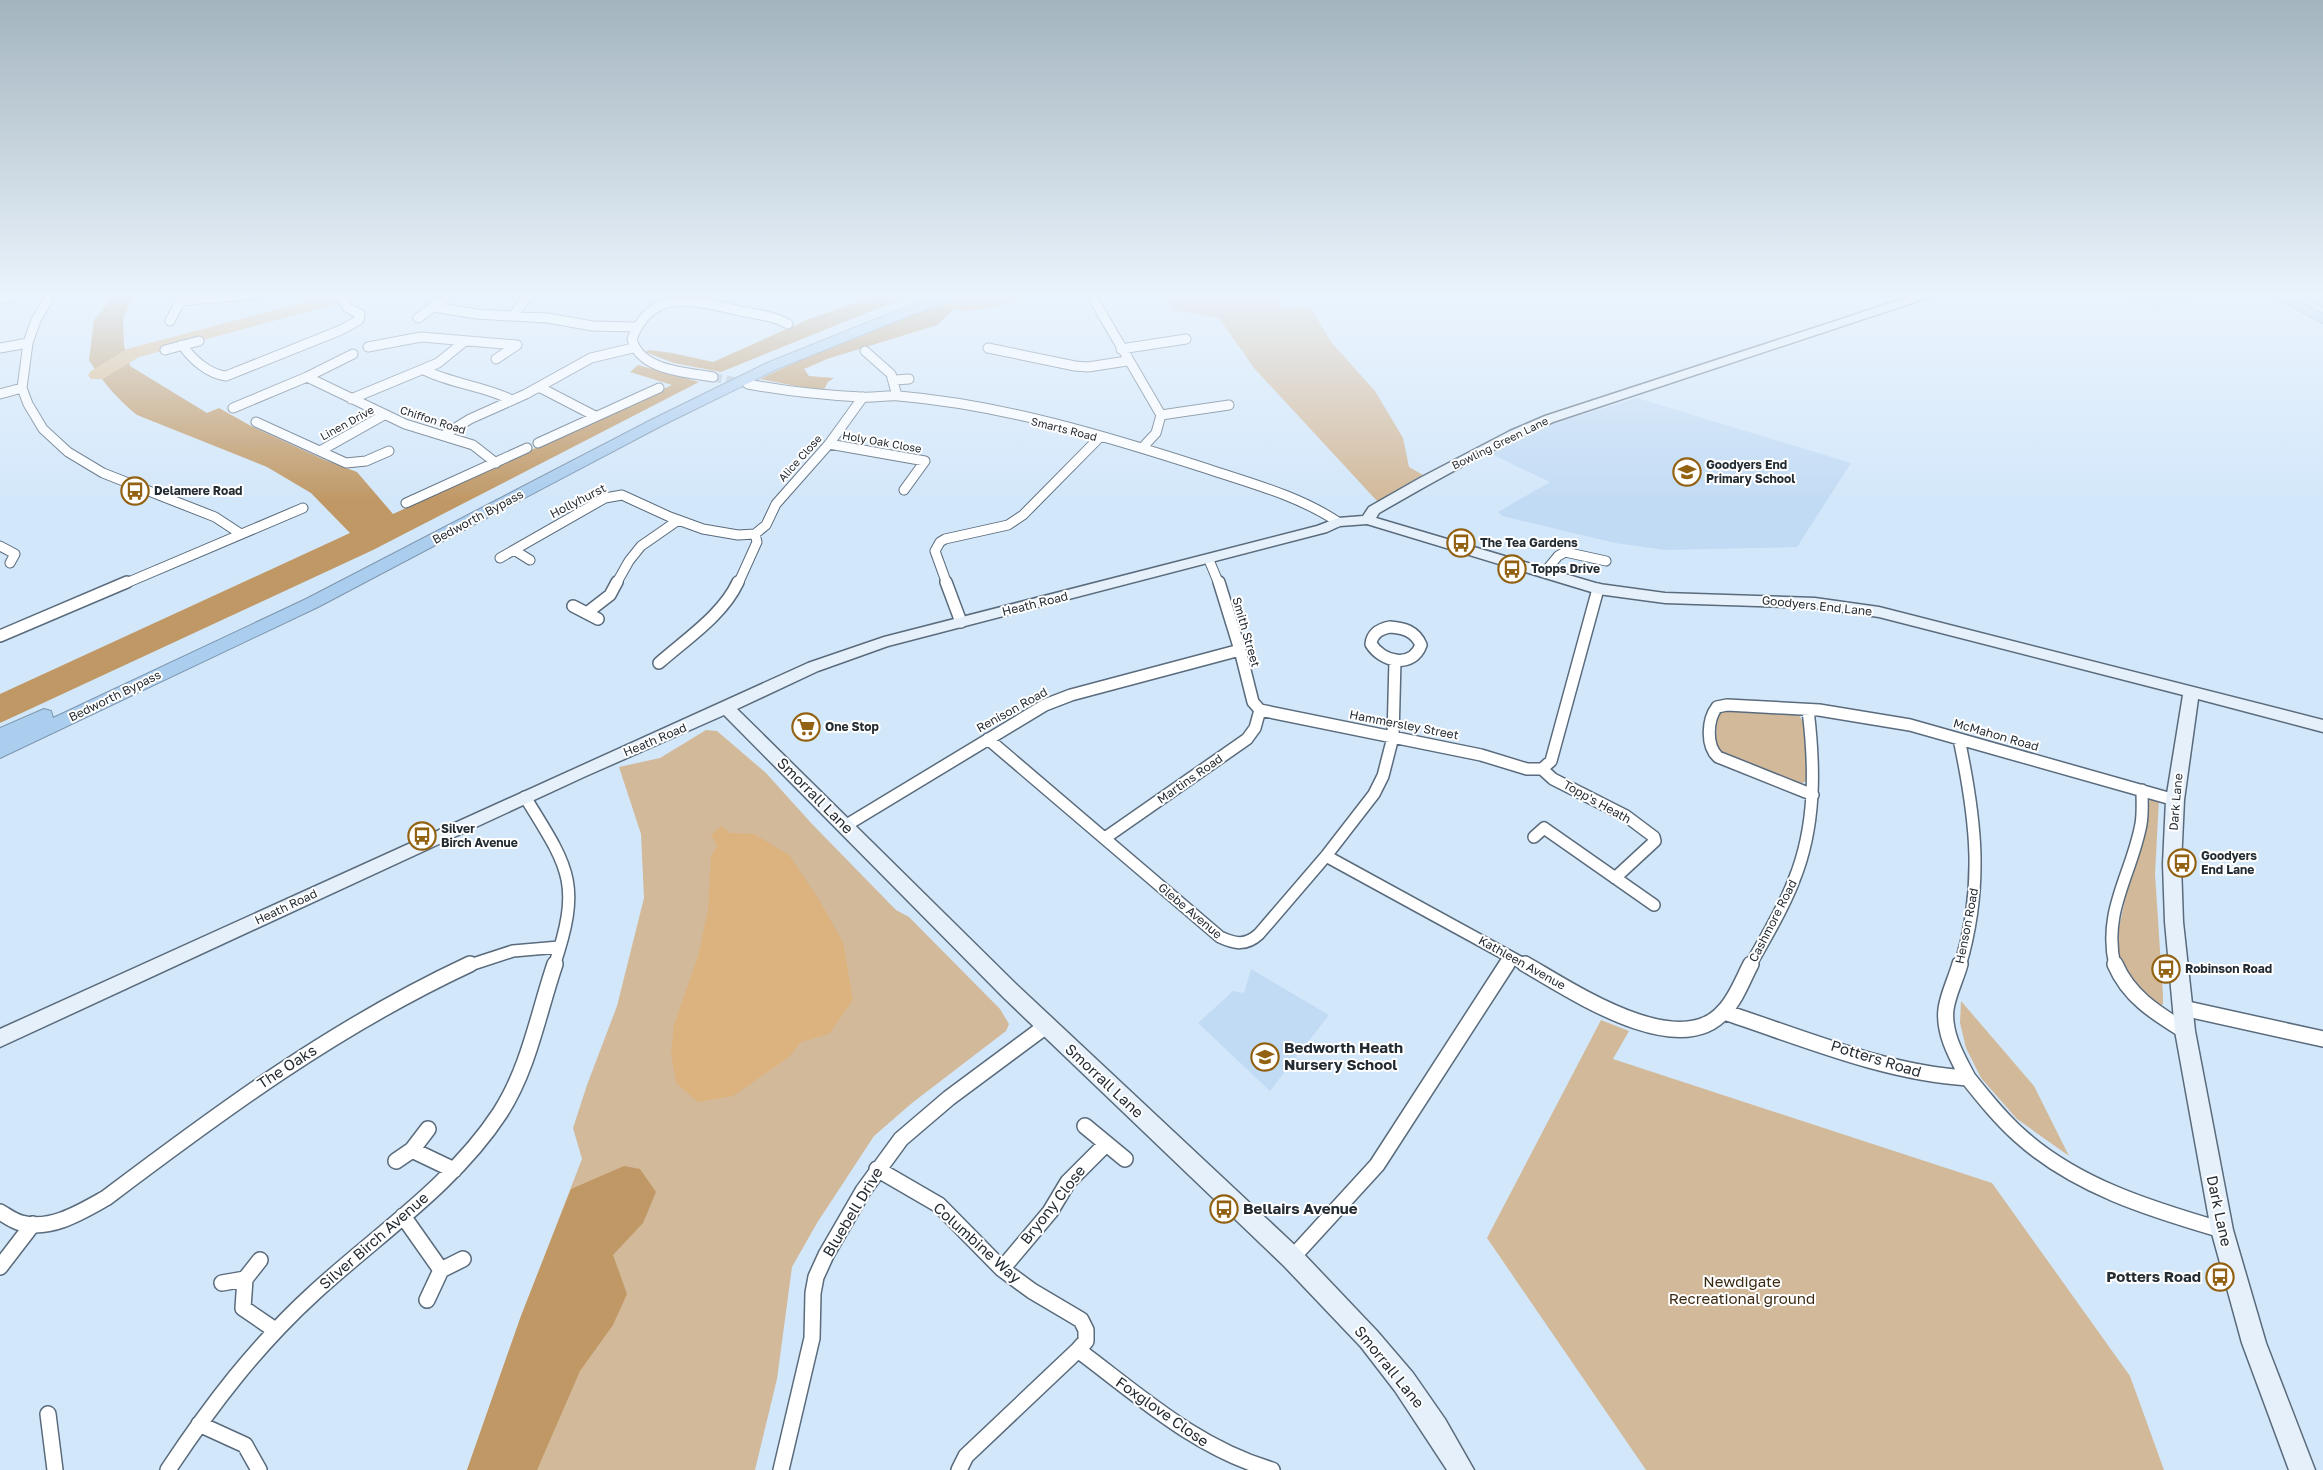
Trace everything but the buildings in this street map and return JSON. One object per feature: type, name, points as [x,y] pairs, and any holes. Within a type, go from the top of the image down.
[{"type":"highway","name":"Bedworth Bypass","points":[[0,735],[29,730],[312,603],[380,561],[780,363]]},
{"type":"highway","points":[[0,752],[29,730]]},
{"type":"street","points":[[25,363],[22,388],[28,404],[43,429],[68,452],[103,473],[215,516],[241,534]]},
{"type":"street","points":[[199,363],[215,375],[226,376],[259,363]]},
{"type":"street","points":[[233,408],[307,377],[336,363]]},
{"type":"street","points":[[351,399],[438,363]]},
{"type":"street","points":[[444,435],[470,419],[538,387],[583,363]]},
{"type":"street","points":[[652,363],[713,377]]},
{"type":"street","points":[[880,363],[888,369],[895,380],[897,396]]},
{"type":"street","points":[[1058,363],[1088,367],[1117,363]]},
{"type":"street","points":[[1128,363],[1161,415],[1156,433],[1143,448]]},
{"type":"street","name":"Bowling Green Lane","points":[[1368,520],[1374,510],[1514,434],[1550,419],[1721,363]]},
{"type":"street","points":[[424,370],[442,378],[491,389],[512,400]]},
{"type":"street","name":"Chiffon Road","points":[[307,377],[384,415],[473,445],[496,463]]},
{"type":"street","points":[[895,380],[908,379]]},
{"type":"street","name":"Smarts Road","points":[[748,384],[792,392],[864,397],[897,396],[1004,414],[1143,448],[1268,490],[1318,509],[1338,522]]},
{"type":"street","points":[[538,387],[595,416]]},
{"type":"street","points":[[0,394],[22,388]]},
{"type":"street","points":[[538,443],[659,388]]},
{"type":"street","name":"Alice Close","points":[[659,663],[719,610],[732,596],[757,542],[755,534],[766,525],[776,504],[829,444],[864,397]]},
{"type":"street","points":[[1161,415],[1230,405]]},
{"type":"street","name":"Linen Drive","points":[[320,450],[384,415]]},
{"type":"street","name":"Linen Drive","points":[[256,422],[351,464],[366,461],[389,451]]},
{"type":"street","points":[[961,622],[935,551],[940,542],[1008,525],[1023,515],[1100,437]]},
{"type":"street","name":"Holy Oak Close","points":[[829,444],[925,461],[904,490]]},
{"type":"street","points":[[406,503],[527,448]]},
{"type":"street","name":"Hollyhurst","points":[[500,558],[610,496],[622,495],[677,521]]},
{"type":"street","points":[[0,636],[303,508]]},
{"type":"street","points":[[1338,522],[1368,520]]},
{"type":"street","name":"Goodyers End Lane","points":[[1368,520],[1598,589],[1658,597],[1787,601],[1859,609],[1906,618],[2323,726]]},
{"type":"street","points":[[588,612],[610,596],[629,561],[641,546],[677,521],[704,529],[745,535],[755,534]]},
{"type":"street","name":"Heath Road","points":[[0,1038],[525,797],[836,658],[884,642],[1209,560],[1322,529],[1338,522]]},
{"type":"street","points":[[0,546],[15,554],[10,563]]},
{"type":"street","points":[[514,550],[530,560]]},
{"type":"street","points":[[1544,573],[1558,556],[1565,552],[1606,561]]},
{"type":"street","name":"Smith Street","points":[[1209,560],[1215,570],[1240,650],[1253,702],[1260,710]]},
{"type":"street","points":[[1542,769],[1551,761],[1598,589]]},
{"type":"street","points":[[573,606],[588,612],[598,619]]},
{"type":"street","points":[[1390,627],[1402,628],[1412,633],[1420,642],[1421,648],[1415,656],[1407,660],[1395,660],[1381,656],[1372,648],[1372,638],[1381,630],[1390,627]]},
{"type":"street","name":"Renison Road","points":[[845,826],[1027,715],[1058,700],[1240,650]]},
{"type":"street","name":"Glebe Avenue","points":[[988,739],[1201,922],[1220,937],[1234,944],[1247,944],[1253,941],[1326,856],[1374,794],[1383,776],[1393,737],[1395,660]]},
{"type":"street","name":"Dark Lane","points":[[2191,692],[2175,800],[2172,864],[2174,922],[2185,1032],[2222,1230],[2254,1342],[2302,1470]]},
{"type":"street","points":[[1808,710],[1727,705],[1718,707],[1714,711],[1709,746],[1711,753],[1718,757],[1813,795]]},
{"type":"street","name":"Smorrall Lane","points":[[726,708],[1046,1026],[1292,1258],[1369,1339],[1404,1382],[1436,1428],[1461,1470]]},
{"type":"street","name":"Hammersley Street","points":[[1260,710],[1481,755],[1527,769],[1542,769]]},
{"type":"street","name":"Martins Road","points":[[1105,838],[1247,739],[1255,728],[1260,710]]},
{"type":"street","name":"McMahon Road","points":[[1808,710],[1874,717],[2175,800]]},
{"type":"street","name":"Cashmore Road","points":[[1724,1012],[1785,901],[1798,872],[1806,841],[1813,795],[1814,751],[1808,710]]},
{"type":"street","name":"Henson Road","points":[[1959,739],[1975,827],[1975,894],[1968,939],[1946,1009],[1947,1027],[1953,1049],[1968,1078]]},
{"type":"street","name":"Topp's Heath","points":[[1542,769],[1553,779],[1626,816],[1654,837],[1655,841],[1615,878]]},
{"type":"street","points":[[2142,790],[2140,827],[2120,886],[2114,915],[2112,936],[2114,962],[2123,982],[2133,994],[2144,1004],[2185,1032]]},
{"type":"street","name":"Silver Birch Avenue","points":[[168,1470],[227,1384],[275,1330],[332,1276],[454,1170],[498,1117],[513,1090],[527,1056],[560,947],[569,908],[570,892],[560,857],[525,797]]},
{"type":"street","points":[[1534,837],[1544,828],[1654,904]]},
{"type":"street","name":"Kathleen Avenue","points":[[1326,856],[1608,1010],[1642,1024],[1662,1030],[1695,1028],[1711,1022],[1724,1012]]},
{"type":"street","name":"The Oaks","points":[[0,1212],[19,1223],[46,1224],[68,1217],[106,1198],[230,1104],[309,1052],[422,986],[486,959],[513,951],[560,947]]},
{"type":"street","points":[[1292,1258],[1377,1165],[1511,958]]},
{"type":"street","points":[[2183,1008],[2323,1039]]},
{"type":"street","name":"Potters Road","points":[[1724,1012],[1903,1070],[1937,1076],[1968,1078]]},
{"type":"street","name":"Bluebell Drive","points":[[781,1470],[812,1338],[813,1293],[816,1277],[826,1255],[877,1169],[900,1139],[949,1098],[1046,1026]]},
{"type":"street","points":[[1968,1078],[1984,1102],[2002,1122],[2057,1166],[2085,1182],[2121,1197],[2183,1219],[2222,1230]]},
{"type":"street","points":[[1085,1126],[1126,1159]]},
{"type":"street","points":[[396,1161],[412,1150],[428,1129]]},
{"type":"street","name":"Bryony Close","points":[[1002,1269],[1050,1212],[1068,1182],[1106,1144]]},
{"type":"street","points":[[412,1150],[454,1170]]},
{"type":"street","name":"Columbine Way","points":[[877,1169],[939,1206],[1002,1269],[1032,1291],[1081,1320],[1086,1330],[1086,1341],[1078,1350],[966,1456],[959,1470]]},
{"type":"street","points":[[403,1216],[441,1270]]},
{"type":"street","points":[[0,1267],[33,1224]]},
{"type":"street","points":[[427,1300],[441,1270],[463,1259]]},
{"type":"street","points":[[260,1260],[245,1279],[243,1308],[275,1330]]},
{"type":"street","points":[[222,1283],[245,1279]]},
{"type":"street","name":"Foxglove Close","points":[[1078,1350],[1201,1442],[1251,1468],[1272,1470]]},
{"type":"street","points":[[48,1414],[55,1470]]},
{"type":"street","points":[[199,1424],[244,1445],[259,1470]]},
{"type":"shaded area","points":[[91,363],[129,363],[130,366],[207,413],[219,408],[251,426],[325,460],[357,472],[393,514],[672,385],[630,372],[638,365],[699,382],[373,550],[0,723],[0,694],[350,533],[311,493],[267,467],[137,415],[116,396]]},
{"type":"shaded area","points":[[673,363],[744,363],[721,372]]},
{"type":"shaded area","points":[[796,363],[819,363],[804,369],[809,376],[834,378],[828,382],[823,391],[760,379]]},
{"type":"shaded area","name":"Goodyers End Primary School","points":[[1637,398],[1851,463],[1797,547],[1665,550],[1615,543],[1502,516],[1498,512],[1550,482],[1491,454],[1539,428]]},
{"type":"shaded area","points":[[721,826],[730,833],[754,834],[789,855],[818,898],[843,942],[853,1000],[829,1034],[801,1042],[789,1057],[733,1096],[698,1102],[676,1083],[671,1053],[674,1025],[698,956],[708,910],[711,856],[717,846],[711,835]]},
{"type":"shaded area","name":"Bedworth Heath Nursery School","points":[[1251,969],[1329,1015],[1270,1091],[1198,1023],[1233,991],[1244,993]]},
{"type":"shaded area","points":[[624,1166],[640,1169],[656,1192],[643,1223],[613,1255],[627,1294],[613,1325],[580,1371],[537,1470],[467,1470],[521,1316],[571,1189]]},
{"type":"green space","points":[[1250,363],[1350,363],[1375,391],[1403,438],[1409,467],[1425,476],[1377,501]]},
{"type":"green space","points":[[1722,709],[1796,713],[1801,718],[1806,734],[1807,781],[1800,784],[1725,756],[1715,747],[1718,714]]},
{"type":"green space","points":[[706,730],[717,731],[766,773],[812,824],[896,910],[909,917],[1000,1009],[1009,1024],[1006,1031],[912,1103],[874,1136],[817,1223],[792,1267],[777,1379],[755,1470],[467,1470],[521,1316],[582,1159],[573,1128],[617,1006],[644,898],[641,834],[619,767],[660,758]]},
{"type":"green space","points":[[2150,796],[2159,799],[2155,874],[2163,996],[2163,1004],[2160,1007],[2144,999],[2119,962],[2118,932],[2127,891],[2146,829]]},
{"type":"green space","points":[[1961,1001],[2034,1086],[2069,1156],[2017,1119],[1981,1078],[1966,1048],[1960,1023]]},
{"type":"green space","name":"Newdigate Recreational ground","points":[[1601,1020],[1629,1031],[1613,1059],[1992,1183],[2130,1376],[2164,1470],[1646,1470],[1487,1238]]},
{"type":"waterway","points":[[97,375],[117,363]]},
{"type":"tunnel","points":[[713,377],[745,384]]},
{"type":"place","name":"Goodyers End Primary School","points":[[1687,472]]},
{"type":"place","name":"Delamere Road","points":[[135,491]]},
{"type":"place","name":"The Tea Gardens","points":[[1461,543]]},
{"type":"place","name":"Topps Drive","points":[[1512,569]]},
{"type":"place","name":"One Stop","points":[[806,727]]},
{"type":"place","name":"Silver Birch Avenue","points":[[422,836]]},
{"type":"place","name":"Goodyers End Lane","points":[[2182,863]]},
{"type":"place","name":"Robinson Road","points":[[2166,969]]},
{"type":"place","name":"Bedworth Heath Nursery School","points":[[1265,1057]]},
{"type":"place","name":"Bellairs Avenue","points":[[1224,1209]]},
{"type":"place","name":"Potters Road","points":[[2220,1277]]}]
